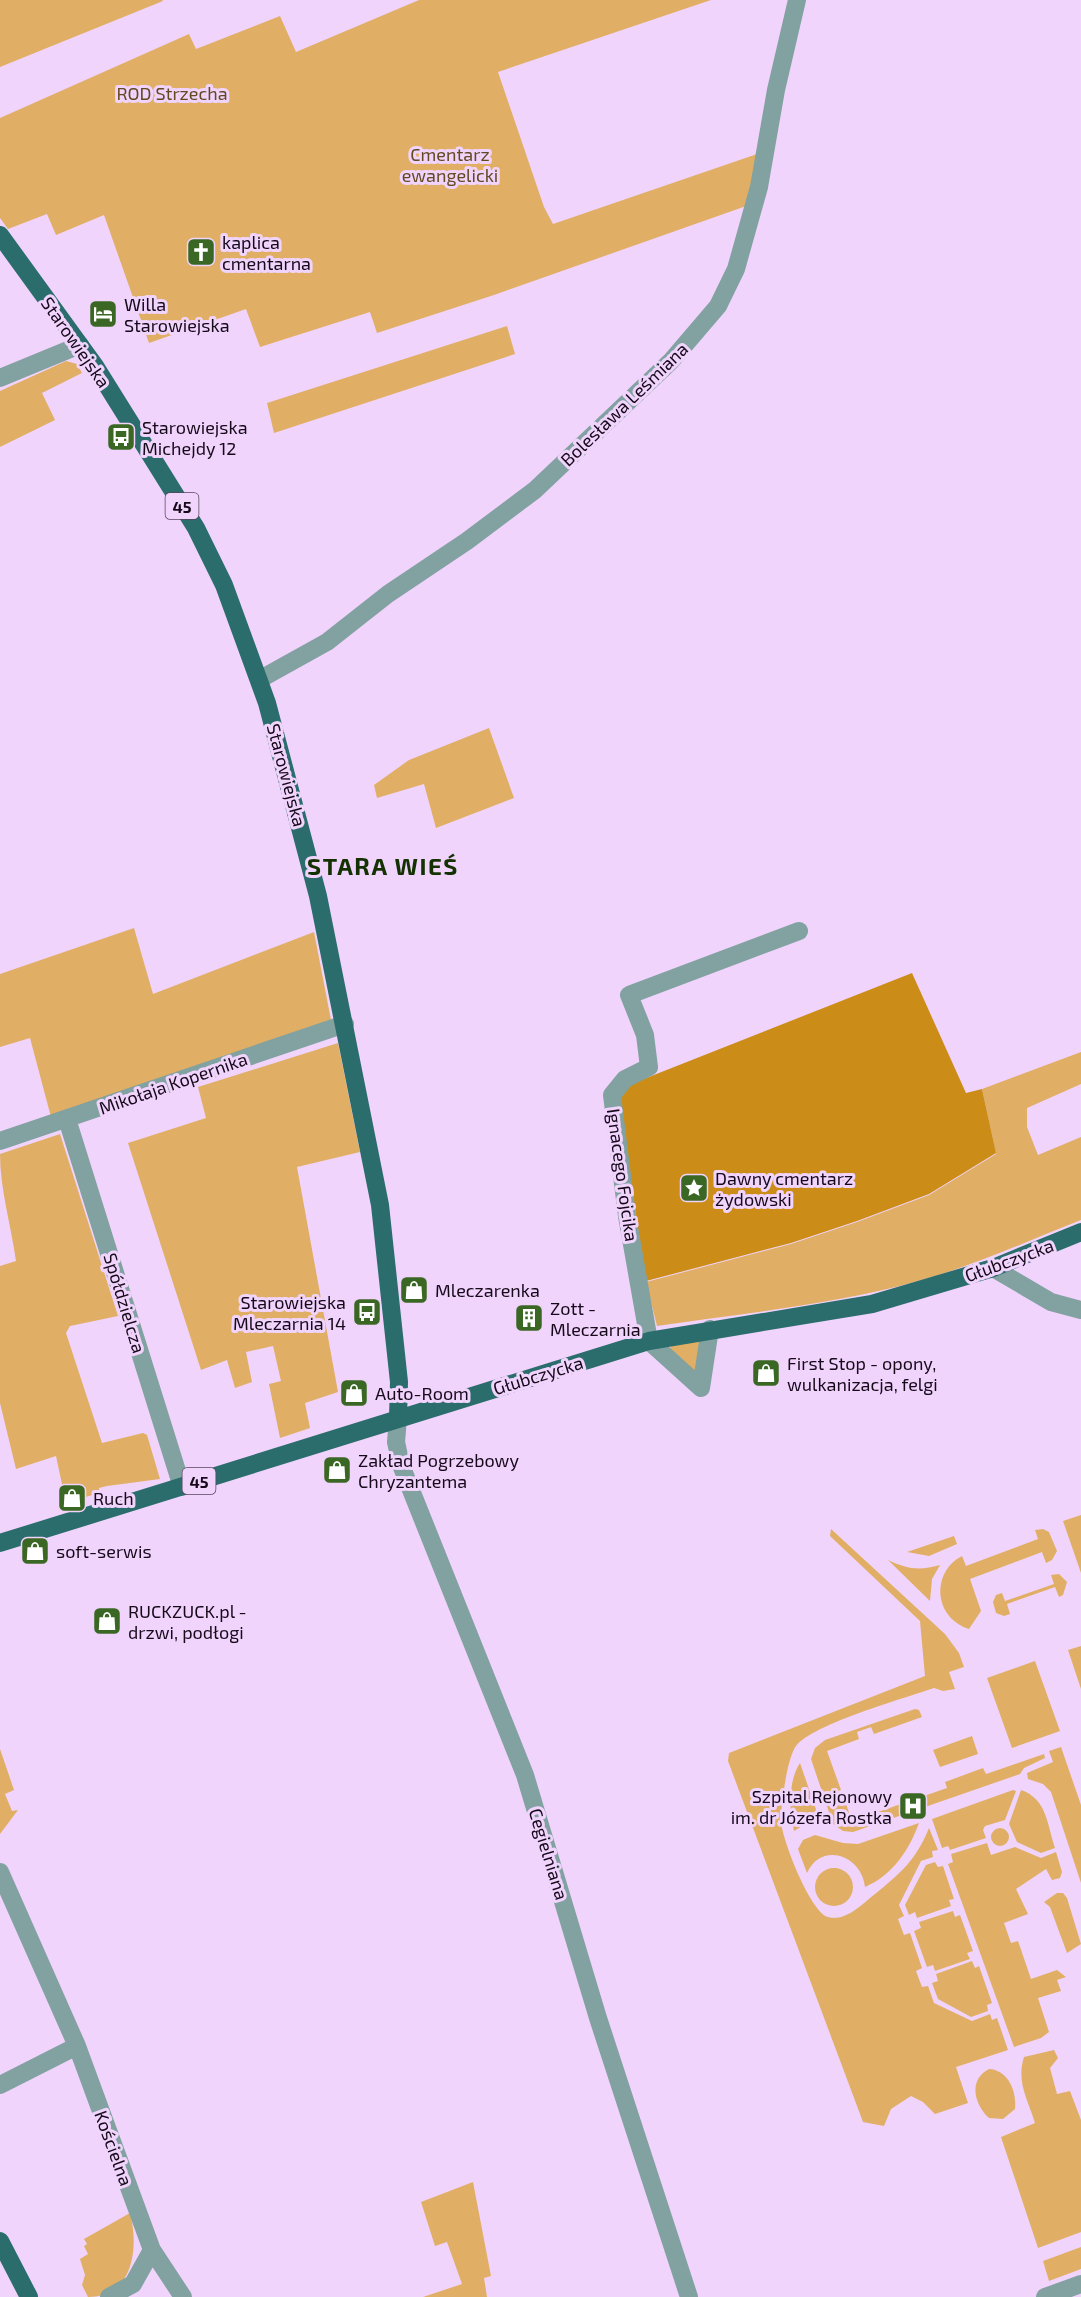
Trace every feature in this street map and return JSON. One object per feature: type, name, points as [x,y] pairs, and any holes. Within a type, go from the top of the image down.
[{"type":"main road","name":"Starowiejska","points":[[0,235],[80,345],[196,528],[224,585],[267,703],[287,769],[345,1024],[384,1227],[399,1382],[398,1418]]},
{"type":"main road","name":"Głubczycka","points":[[0,1543],[649,1341],[710,1329],[872,1304],[993,1268],[1081,1232]]},
{"type":"main road","points":[[0,2241],[29,2297]]},
{"type":"street","name":"Bolesława Leśmiana","points":[[264,677],[327,642],[388,594],[467,541],[535,490],[671,361],[712,313],[736,269],[759,187],[776,90],[797,0]]},
{"type":"street","points":[[0,378],[80,345]]},
{"type":"street","name":"Ignacego Fojcika","points":[[649,1341],[627,1216],[612,1095],[625,1079],[649,1067],[645,1035],[629,995],[799,931]]},
{"type":"street","name":"Mikołaja Kopernika","points":[[0,1141],[345,1024]]},
{"type":"street","name":"Spółdzielcza","points":[[67,1119],[182,1487]]},
{"type":"street","points":[[993,1268],[1051,1302],[1081,1310]]},
{"type":"street","points":[[649,1341],[701,1388],[710,1329]]},
{"type":"street","name":"Cegielniana","points":[[398,1418],[396,1442],[401,1465],[525,1775],[598,2018],[689,2297]]},
{"type":"street","name":"Kościelna","points":[[0,1872],[77,2046],[152,2250],[183,2297]]},
{"type":"street","points":[[0,2085],[77,2046]]},
{"type":"street","points":[[109,2297],[133,2284],[152,2250]]},
{"type":"street","points":[[1045,2297],[1081,2284]]},
{"type":"green space","points":[[0,0],[162,0],[163,1],[0,67]]},
{"type":"green space","points":[[419,0],[711,0],[498,72],[544,207],[553,224],[760,153],[749,205],[494,295],[377,333],[370,312],[260,347],[246,309],[149,343],[104,215],[56,235],[47,214],[8,229],[0,218],[0,118],[189,34],[196,49],[280,16],[296,52]]},
{"type":"green space","points":[[507,326],[515,354],[274,433],[267,403]]},
{"type":"green space","points":[[66,361],[77,364],[82,373],[42,393],[55,420],[0,447],[0,391]]},
{"type":"green space","points":[[489,728],[514,798],[436,828],[424,784],[377,798],[374,785],[409,760]]},
{"type":"green space","points":[[134,928],[153,994],[314,932],[331,1020],[51,1117],[30,1038],[0,1047],[0,974]]},
{"type":"green space","points":[[338,1043],[360,1152],[297,1167],[338,1392],[305,1403],[310,1428],[280,1438],[269,1384],[281,1381],[273,1346],[246,1352],[252,1382],[235,1388],[227,1360],[201,1370],[128,1143],[206,1118],[198,1087]]},
{"type":"green space","points":[[1081,1052],[1081,1084],[1027,1108],[1027,1127],[1038,1155],[1081,1137],[1081,1220],[960,1268],[886,1289],[788,1308],[657,1326],[646,1282],[791,1244],[929,1195],[996,1154],[982,1089]]},
{"type":"green space","points":[[60,1134],[118,1316],[70,1326],[66,1333],[102,1443],[143,1433],[147,1435],[160,1479],[99,1488],[99,1493],[66,1503],[56,1456],[16,1469],[0,1403],[0,1266],[16,1261],[4,1194],[0,1154]]},
{"type":"green space","points":[[697,1339],[701,1342],[695,1372],[670,1349],[671,1344]]},
{"type":"green space","points":[[1081,1515],[1081,1573],[1063,1521]]},
{"type":"green space","points":[[831,1529],[945,1634],[959,1653],[964,1667],[949,1672],[955,1689],[943,1691],[934,1688],[860,1712],[821,1729],[796,1746],[787,1771],[782,1804],[781,1821],[786,1843],[798,1875],[814,1903],[821,1913],[835,1918],[853,1911],[900,1872],[919,1849],[929,1828],[938,1850],[932,1851],[933,1857],[921,1861],[899,1905],[904,1916],[898,1919],[904,1935],[910,1933],[922,1968],[916,1971],[922,1987],[928,1986],[934,2003],[972,2021],[990,2014],[992,2020],[997,2018],[1008,2050],[956,2067],[968,2103],[935,2114],[923,2102],[911,2096],[891,2109],[884,2126],[863,2122],[728,1761],[729,1753],[925,1676],[920,1621],[830,1536]]},
{"type":"green space","points":[[1043,1529],[1049,1532],[1057,1551],[1052,1560],[1046,1563],[1042,1552],[970,1579],[981,1611],[969,1629],[948,1615],[940,1594],[945,1572],[952,1563],[962,1556],[966,1566],[1038,1539],[1035,1530]]},
{"type":"green space","points":[[954,1536],[957,1544],[929,1556],[907,1552]]},
{"type":"green space","points":[[888,1560],[913,1568],[940,1565],[932,1579],[930,1601]]},
{"type":"green space","points":[[1059,1574],[1067,1582],[1063,1595],[1059,1597],[1055,1587],[1007,1604],[1010,1614],[1004,1616],[996,1613],[993,1602],[996,1595],[1002,1593],[1005,1601],[1054,1584],[1051,1575]]},
{"type":"green space","points":[[1081,1646],[1081,1689],[1068,1650]]},
{"type":"green space","points":[[1035,1661],[1060,1731],[1012,1748],[987,1678]]},
{"type":"green space","points":[[915,1709],[919,1710],[922,1717],[874,1734],[871,1727],[857,1732],[859,1739],[827,1751],[841,1790],[833,1793],[835,1801],[844,1798],[852,1821],[947,1788],[945,1782],[983,1768],[986,1774],[1044,1754],[1045,1758],[1024,1768],[1020,1774],[853,1832],[843,1831],[833,1824],[811,1759],[815,1748],[825,1740]]},
{"type":"green space","points":[[972,1736],[978,1754],[940,1767],[933,1750]]},
{"type":"green space","points":[[1061,1747],[1081,1805],[1081,1883],[1051,1792],[1043,1784],[1028,1779],[1027,1773],[1053,1762],[1049,1751]]},
{"type":"green space","points":[[0,1749],[14,1790],[5,1794],[12,1811],[18,1810],[0,1834]]},
{"type":"green space","points":[[800,1763],[820,1821],[804,1825],[794,1831],[791,1796],[793,1778]]},
{"type":"green space","points":[[1013,1790],[1016,1791],[1005,1820],[985,1826],[983,1830],[986,1838],[950,1850],[948,1846],[942,1848],[932,1819]]},
{"type":"green space","points":[[1021,1790],[1030,1794],[1041,1806],[1048,1821],[1055,1848],[1041,1853],[1017,1842],[1009,1824]]},
{"type":"green space","points":[[919,1823],[899,1861],[884,1876],[865,1887],[857,1867],[840,1856],[822,1857],[813,1863],[807,1873],[798,1849],[803,1840],[815,1835],[843,1843],[858,1844]]},
{"type":"green space","points":[[1000,1828],[1006,1831],[1009,1837],[1006,1843],[1000,1846],[994,1843],[991,1837],[994,1831]]},
{"type":"green space","points":[[987,1843],[991,1855],[1015,1847],[1041,1858],[1056,1852],[1062,1872],[1060,1878],[1052,1880],[1046,1869],[1016,1889],[1028,1914],[1004,1923],[1011,1943],[1018,1941],[1031,1979],[1057,1970],[1066,1977],[1057,1980],[1061,1991],[1038,1998],[1049,2032],[1041,2038],[1014,2047],[948,1864],[953,1862],[951,1854]]},
{"type":"green space","points":[[935,1862],[938,1867],[943,1866],[954,1899],[949,1900],[951,1906],[917,1918],[915,1912],[909,1915],[905,1905],[926,1865]]},
{"type":"green space","points":[[834,1868],[847,1874],[853,1887],[847,1900],[834,1906],[821,1900],[815,1887],[821,1874]]},
{"type":"green space","points":[[1057,1893],[1063,1893],[1067,1898],[1081,1944],[1067,1953],[1050,1907],[1044,1902]]},
{"type":"green space","points":[[953,1911],[955,1917],[960,1915],[973,1951],[967,1953],[970,1959],[935,1971],[933,1965],[927,1967],[914,1931],[921,1928],[919,1922]]},
{"type":"green space","points":[[972,1961],[975,1968],[979,1966],[992,2003],[987,2005],[988,2011],[971,2017],[938,1999],[932,1983],[938,1981],[936,1974]]},
{"type":"green space","points":[[1054,2050],[1058,2058],[1050,2068],[1057,2094],[1070,2091],[1081,2120],[1081,2232],[1038,2248],[1001,2137],[1035,2123],[1022,2083],[1024,2057]]},
{"type":"green space","points":[[989,2069],[996,2070],[1006,2077],[1013,2089],[1015,2109],[1003,2119],[989,2118],[977,2099],[978,2079]]},
{"type":"green space","points":[[473,2182],[491,2276],[484,2278],[487,2297],[423,2297],[462,2284],[447,2242],[435,2246],[421,2202]]},
{"type":"green space","points":[[130,2213],[134,2240],[130,2268],[115,2289],[103,2295],[88,2297],[82,2285],[85,2275],[80,2259],[88,2254],[84,2246],[87,2244],[84,2239]]},
{"type":"green space","points":[[1081,2247],[1081,2269],[1049,2281],[1043,2261]]},
{"type":"shaded area","points":[[912,973],[966,1093],[982,1089],[996,1153],[929,1194],[857,1221],[791,1243],[646,1281],[618,1096],[626,1086]]},
{"type":"place","name":"kaplica cmentarna","points":[[201,252]]},
{"type":"place","name":"Willa Starowiejska","points":[[103,314]]},
{"type":"place","name":"Starowiejska Michejdy 12","points":[[121,437]]},
{"type":"place","name":"Dawny cmentarz żydowski","points":[[694,1188]]},
{"type":"place","name":"Mleczarenka","points":[[414,1290]]},
{"type":"place","name":"Starowiejska Mleczarnia 14","points":[[367,1312]]},
{"type":"place","name":"Zott - Mleczarnia","points":[[529,1318]]},
{"type":"place","name":"First Stop - opony, wulkanizacja, felgi","points":[[766,1373]]},
{"type":"place","name":"Auto-Room","points":[[354,1393]]},
{"type":"place","name":"Zakład Pogrzebowy Chryzantema","points":[[337,1470]]},
{"type":"place","name":"Ruch","points":[[72,1498]]},
{"type":"place","name":"soft-serwis","points":[[35,1551]]},
{"type":"place","name":"RUCKZUCK.pl - drzwi, podłogi","points":[[107,1621]]},
{"type":"place","name":"Szpital Rejonowy im. dr Józefa Rostka","points":[[913,1806]]},
{"type":"district","name":"STARA WIEŚ","points":[[383,865]]},
{"type":"park label","name":"ROD Strzecha","points":[[172,93]]},
{"type":"park label","name":"Cmentarz ewangelicki","points":[[450,164]]}]
